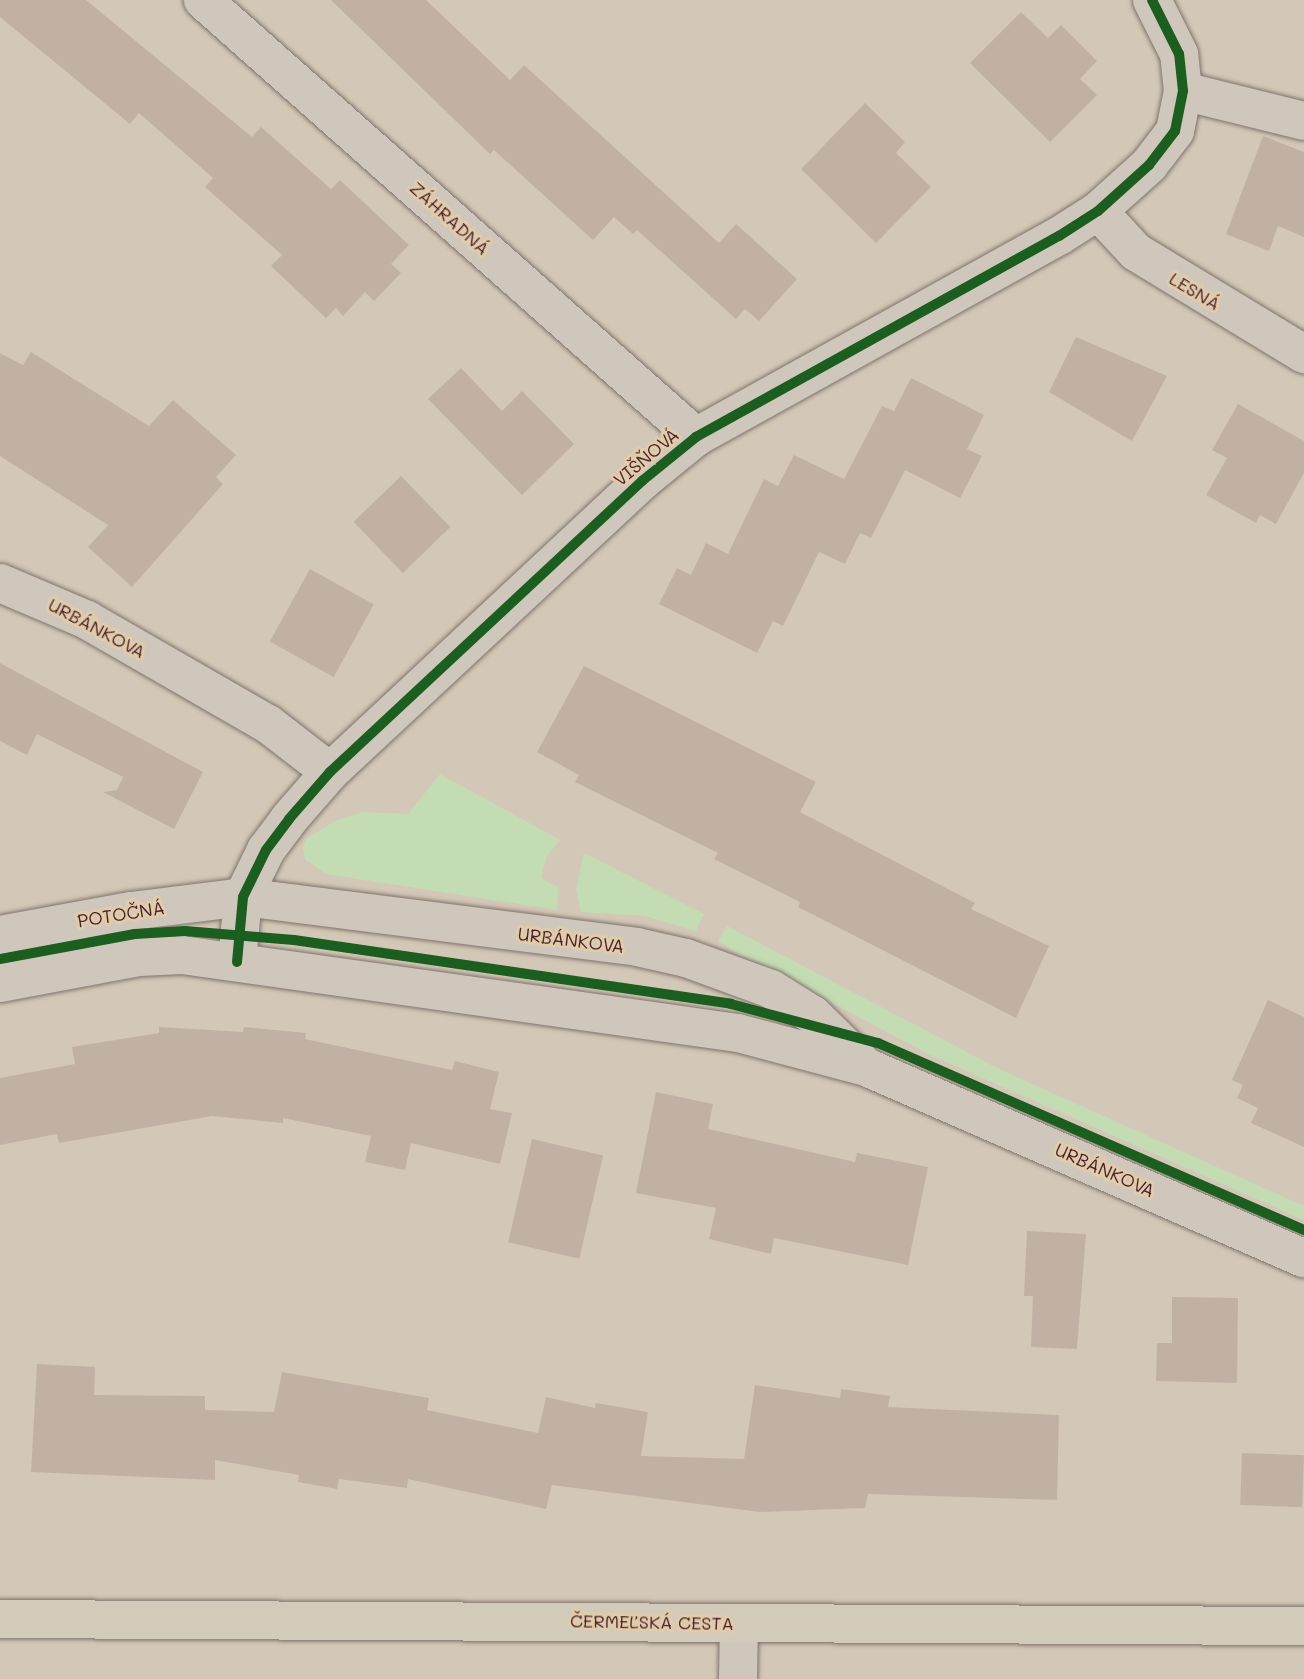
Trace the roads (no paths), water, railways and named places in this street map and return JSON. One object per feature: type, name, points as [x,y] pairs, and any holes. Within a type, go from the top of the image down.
[{"type":"main road","name":"ČERMEĽSKÁ CESTA","points":[[0,1619],[1304,1626]]},
{"type":"street","name":"ZÁHRADNÁ","points":[[203,0],[696,437]]},
{"type":"street","name":"VIŠŇOVÁ","points":[[237,962],[243,897],[266,850],[330,772],[642,481],[696,437],[1098,211],[1149,165],[1175,131],[1183,91],[1179,54],[1152,0]]},
{"type":"street","points":[[1183,91],[1304,121]]},
{"type":"street","name":"LESNÁ","points":[[1098,211],[1136,252],[1155,266],[1304,354]]},
{"type":"street","name":"URBÁNKOVA","points":[[0,583],[99,627],[268,724],[330,772]]},
{"type":"street","name":"URBÁNKOVA","points":[[243,897],[310,902],[673,954],[771,989],[813,1015],[866,1066]]},
{"type":"street","name":"POTOČNÁ","points":[[0,935],[131,911],[243,897]]},
{"type":"street","points":[[0,983],[158,955],[237,962]]},
{"type":"street","name":"URBÁNKOVA","points":[[237,962],[738,1033],[866,1066],[1304,1258]]},
{"type":"street","points":[[738,1679],[739,1623]]}]
